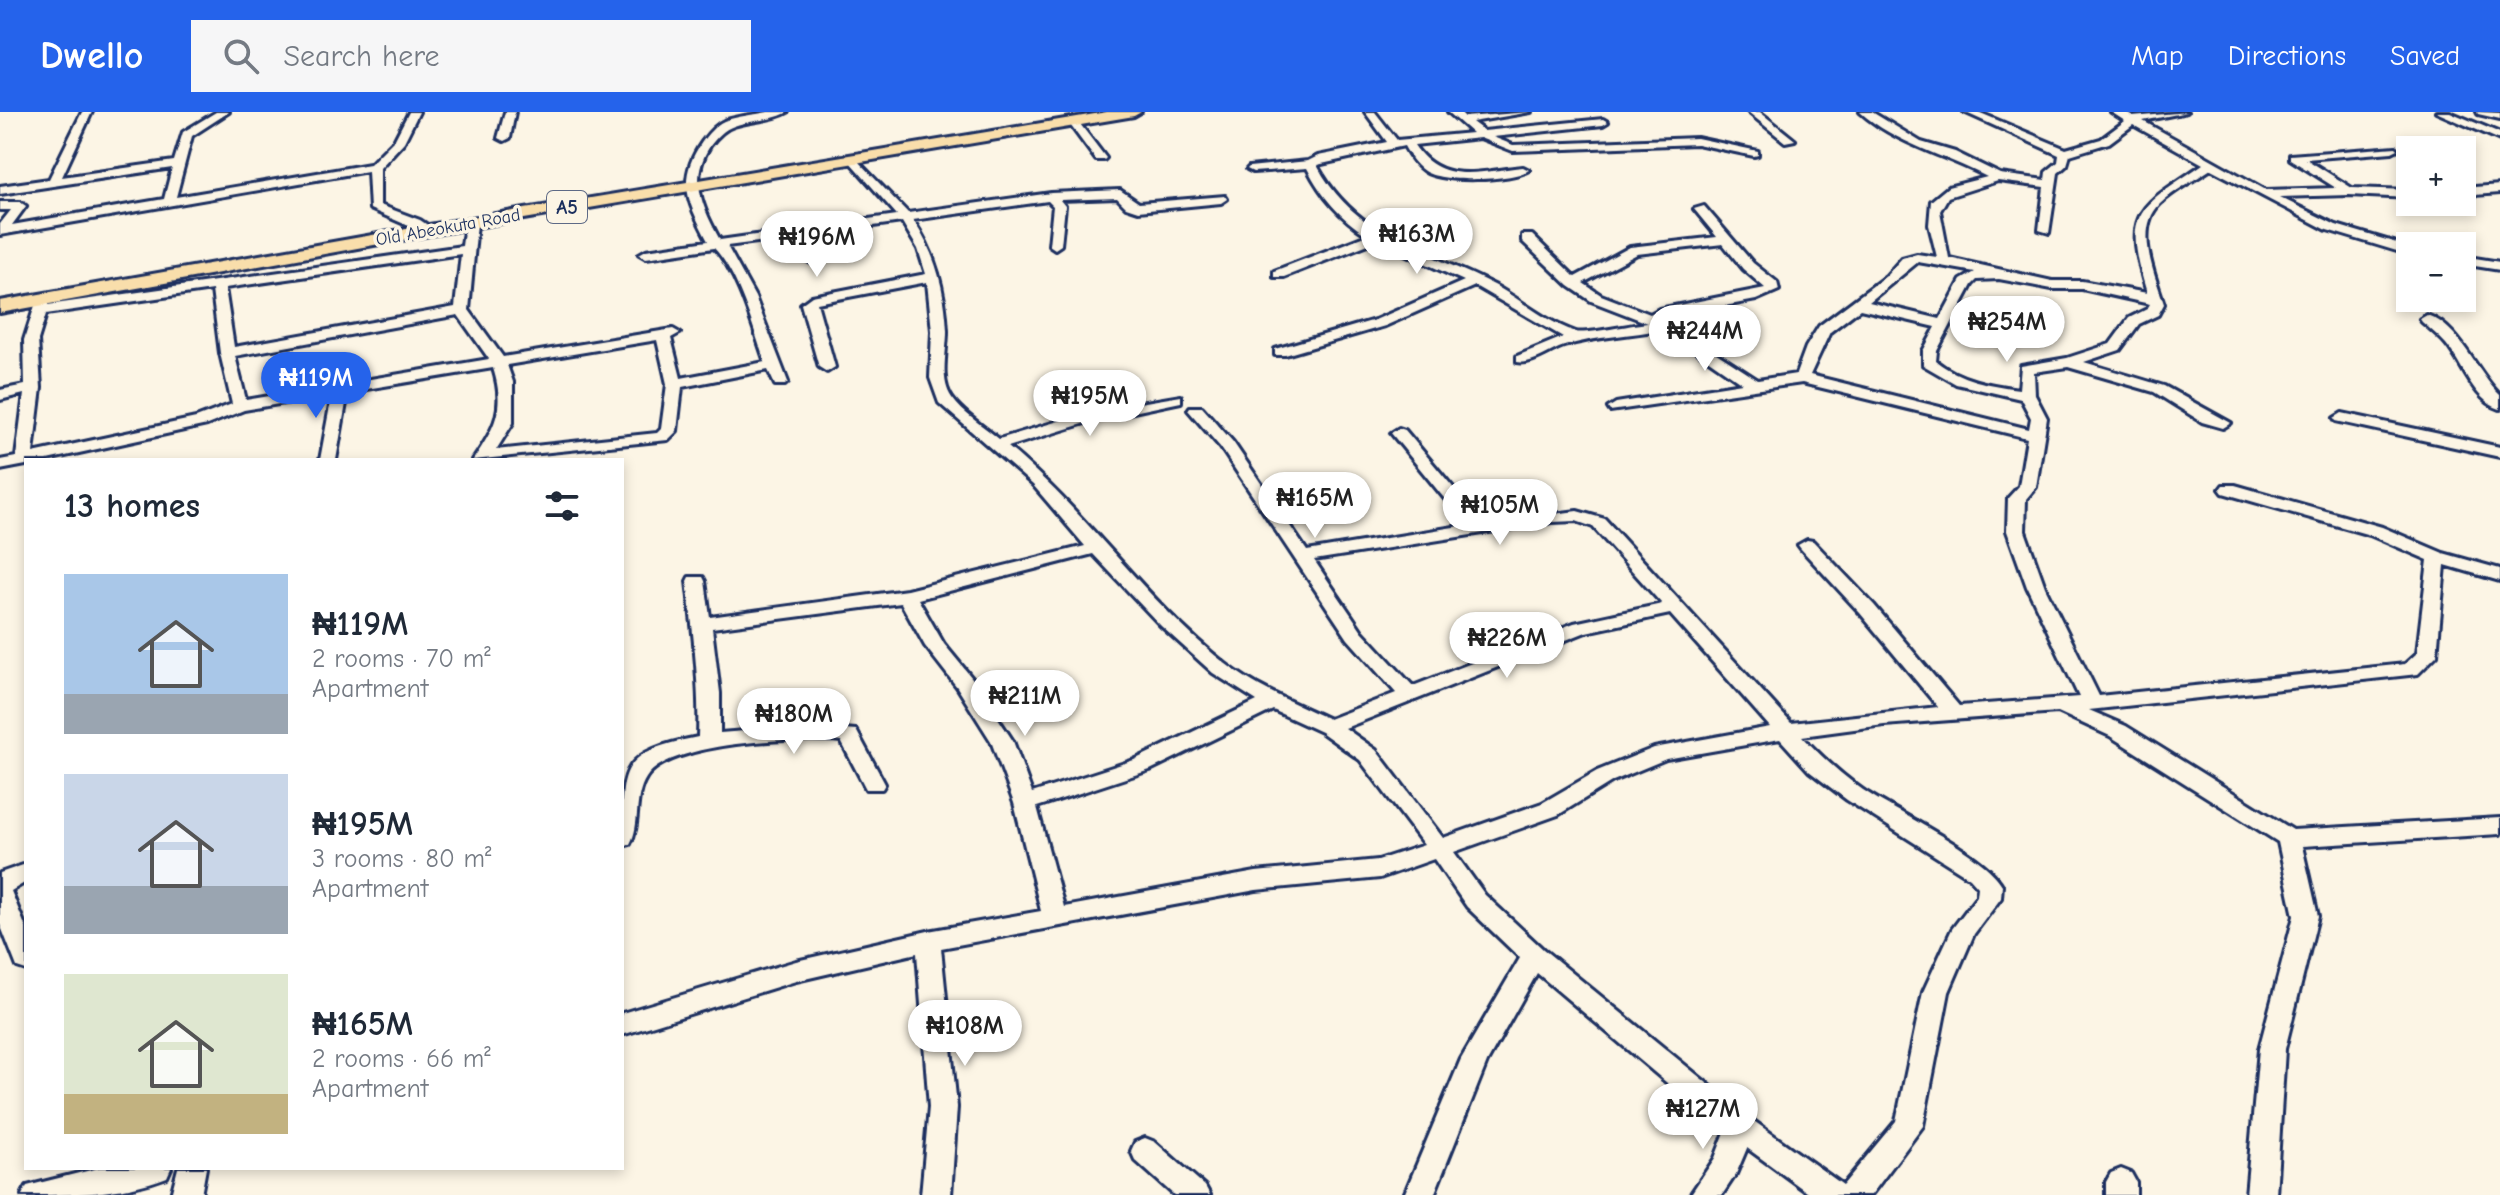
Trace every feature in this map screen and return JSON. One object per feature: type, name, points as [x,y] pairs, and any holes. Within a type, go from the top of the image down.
[{"type":"highway","name":"Old Abeokuta Road","points":[[0,307],[42,304],[429,230],[1132,112]]},
{"type":"street","points":[[54,182],[87,112]]},
{"type":"street","points":[[169,202],[187,134],[224,112]]},
{"type":"street","points":[[1,230],[374,167],[400,140],[414,112]]},
{"type":"street","points":[[504,138],[510,112]]},
{"type":"street","points":[[780,382],[748,297],[727,254],[715,242],[696,206],[691,186],[698,156],[711,137],[726,124],[783,112]]},
{"type":"street","points":[[1370,112],[1428,170],[1454,175],[1523,170]]},
{"type":"street","points":[[1453,112],[1479,136],[1513,148],[1697,141],[1754,153]]},
{"type":"street","points":[[1464,120],[1526,112]]},
{"type":"street","points":[[1594,112],[1623,146]]},
{"type":"street","points":[[1753,112],[1789,140]]},
{"type":"street","points":[[1865,112],[1917,144],[1951,154],[1997,177],[2050,184]]},
{"type":"street","points":[[1969,112],[2065,153],[2105,141],[2132,120],[2182,112]]},
{"type":"street","points":[[2116,112],[2260,194],[2359,236],[2396,247]]},
{"type":"street","points":[[2441,112],[2500,137]]},
{"type":"street","points":[[2482,112],[2500,116]]},
{"type":"street","points":[[1073,122],[1100,158]]},
{"type":"street","points":[[1253,169],[1311,164],[1318,159],[1401,144],[1603,122]]},
{"type":"street","points":[[2349,191],[2294,157],[2392,149]]},
{"type":"street","points":[[2045,230],[2052,172],[2063,163],[2065,153]]},
{"type":"street","points":[[853,159],[907,219],[930,265],[939,350],[935,374],[938,389],[947,403],[1039,481],[1097,548],[1168,622],[1220,669],[1273,702],[1329,727],[1368,755],[1476,901],[1534,956],[1741,1128],[1834,1195]]},
{"type":"street","points":[[0,190],[178,164]]},
{"type":"street","points":[[1311,164],[1345,215],[1377,236],[1475,281],[1574,337]]},
{"type":"street","points":[[2092,703],[2036,587],[2016,531],[2017,498],[2027,487],[2039,418],[2027,395],[2026,369],[2069,362],[2115,347],[2134,321],[2153,312],[2157,304],[2144,261],[2141,223],[2155,202],[2209,165]]},
{"type":"street","points":[[374,167],[376,208],[419,221],[429,230]]},
{"type":"street","points":[[1942,260],[1944,256],[1934,218],[1936,200],[1942,192],[1997,177]]},
{"type":"street","points":[[2476,191],[2500,189]]},
{"type":"street","points":[[2260,194],[2349,191],[2396,193]]},
{"type":"street","points":[[646,254],[1051,197],[1120,194],[1130,204],[1151,208],[1221,199]]},
{"type":"street","points":[[1051,197],[1059,206],[1055,245]]},
{"type":"street","points":[[0,206],[20,206],[1,230]]},
{"type":"street","points":[[1660,322],[1659,313],[1756,296],[1772,290],[1772,285],[1748,266],[1700,209]]},
{"type":"street","points":[[471,223],[462,310],[498,361],[505,382],[505,423],[483,458]]},
{"type":"street","points":[[810,231],[811,259]]},
{"type":"street","points":[[1279,274],[1377,236]]},
{"type":"street","points":[[1527,238],[1574,283],[1614,307],[1660,322],[1753,384]]},
{"type":"street","points":[[1574,283],[1615,258],[1635,250],[1726,240]]},
{"type":"street","points":[[24,458],[33,388],[31,340],[42,304],[368,266],[470,249]]},
{"type":"street","points":[[1802,378],[1813,347],[1824,329],[1859,304],[1907,261],[1917,258],[1942,260],[2052,285],[2094,286],[2153,298]]},
{"type":"street","points":[[2476,262],[2500,266]]},
{"type":"street","points":[[2003,276],[1974,276],[1966,283],[1930,351],[1928,362],[1939,372],[1985,387],[2027,395]]},
{"type":"street","points":[[827,367],[808,304],[812,300],[931,277]]},
{"type":"street","points":[[1280,352],[1380,323],[1475,281]]},
{"type":"street","points":[[218,284],[227,353],[240,406]]},
{"type":"street","points":[[1859,304],[1945,325]]},
{"type":"street","points":[[227,353],[462,310]]},
{"type":"street","points":[[2427,319],[2453,343],[2479,383],[2500,404]]},
{"type":"street","points":[[1522,359],[1546,346],[1574,337],[1660,322]]},
{"type":"street","points":[[40,458],[71,454],[201,422],[240,406],[668,334],[675,384],[669,431],[662,437],[483,458]]},
{"type":"street","points":[[2069,362],[2159,389],[2208,419],[2223,423]]},
{"type":"street","points":[[675,384],[773,365]]},
{"type":"street","points":[[1616,408],[1802,378],[2035,435]]},
{"type":"street","points":[[0,395],[33,388]]},
{"type":"street","points":[[328,458],[341,388]]},
{"type":"street","points":[[996,445],[1092,416],[1175,399]]},
{"type":"street","points":[[1196,410],[1227,445],[1355,635],[1409,695]]},
{"type":"street","points":[[2342,418],[2500,452]]},
{"type":"street","points":[[1399,433],[1479,529]]},
{"type":"street","points":[[0,465],[24,460]]},
{"type":"street","points":[[2229,489],[2384,534],[2437,557],[2500,575]]},
{"type":"street","points":[[1301,557],[1552,517],[1591,519],[1599,523],[1677,607],[1817,766],[1855,795],[1978,872],[1990,885],[1989,898],[1964,929],[1936,992],[1909,1126],[1853,1195]]},
{"type":"street","points":[[1807,545],[1867,609],[1954,713]]},
{"type":"street","points":[[700,624],[907,596],[1097,548]]},
{"type":"street","points":[[624,1023],[796,971],[928,941],[1256,881],[1380,869],[1550,809],[1605,776],[1662,753],[1784,731],[2411,670],[2427,655],[2437,557]]},
{"type":"street","points":[[696,581],[710,693],[709,744]]},
{"type":"street","points":[[907,596],[935,646],[965,683],[1002,741],[1025,803],[1055,918]]},
{"type":"street","points":[[1329,727],[1581,627],[1677,607]]},
{"type":"street","points":[[1025,803],[1142,765],[1273,702]]},
{"type":"street","points":[[2061,705],[2118,731],[2198,778],[2289,838],[2500,826]]},
{"type":"street","points":[[624,819],[627,798],[638,772],[655,756],[709,744],[827,730],[848,735],[874,784]]},
{"type":"street","points":[[2261,1195],[2272,1049],[2306,916],[2289,838]]},
{"type":"street","points":[[24,874],[7,880],[0,890],[24,955]]},
{"type":"street","points":[[928,941],[943,1107],[936,1195]]},
{"type":"street","points":[[1419,1195],[1475,1059],[1534,956]]},
{"type":"street","points":[[1705,1195],[1726,1165],[1741,1128]]},
{"type":"street","points":[[1145,1151],[1195,1195]]},
{"type":"street","points":[[37,1195],[79,1177],[140,1170]]},
{"type":"street","points":[[186,1195],[192,1170]]}]
